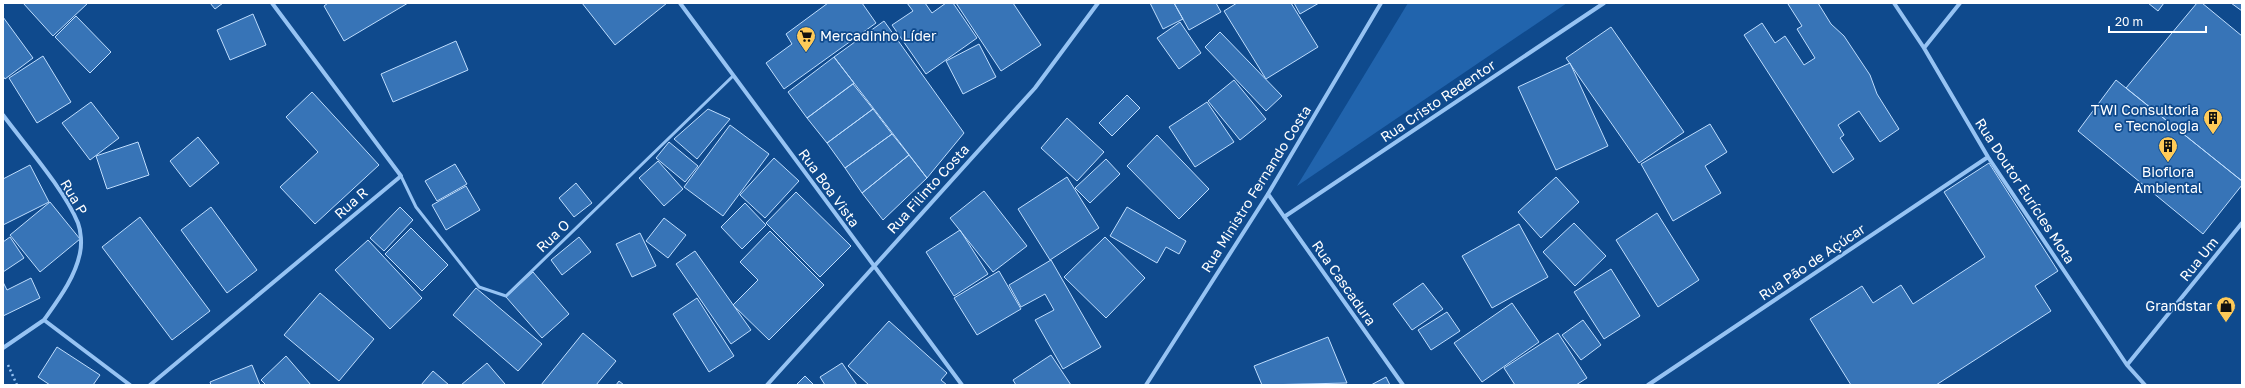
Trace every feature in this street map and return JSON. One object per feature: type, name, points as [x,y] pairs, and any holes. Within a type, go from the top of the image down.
[{"type":"street","points":[[272,3],[401,176]]},
{"type":"street","name":"Rua Boa Vista","points":[[680,3],[872,266],[962,385]]},
{"type":"street","name":"Rua Filinto Costa","points":[[767,385],[872,266],[1035,88],[1098,3]]},
{"type":"street","name":"Rua Ministro Fernando Costa","points":[[1146,385],[1268,194],[1381,3]]},
{"type":"street","name":"Rua Cristo Redentor","points":[[1284,217],[1604,3]]},
{"type":"street","name":"Rua Doutor Eurícles Mota","points":[[1894,3],[1924,48],[1988,157],[2127,365],[2145,385]]},
{"type":"street","points":[[1924,48],[1960,3]]},
{"type":"street","name":"Rua P","points":[[3,115],[66,201],[78,224],[81,235],[80,253],[65,291],[44,320],[3,348]]},
{"type":"street","name":"Rua Pão de Açúcar","points":[[1648,385],[1988,157]]},
{"type":"street","name":"Rua R","points":[[150,385],[401,176]]},
{"type":"street","name":"Rua Cascadura","points":[[1268,194],[1403,385]]},
{"type":"street","name":"Rua Um","points":[[2127,365],[2242,223]]},
{"type":"street","points":[[44,320],[130,385]]},
{"type":"lane","name":"Rua O","points":[[401,176],[416,207],[479,287],[506,296],[733,76]]},
{"type":"path","points":[[6,361],[17,385]]},
{"type":"shaded area","points":[[1408,3],[1567,3],[1297,186]]},
{"type":"building","points":[[23,3],[88,3],[53,36]]},
{"type":"building","points":[[210,3],[223,3],[215,9]]},
{"type":"building","points":[[328,3],[408,3],[344,41],[324,6]]},
{"type":"building","points":[[582,3],[667,3],[615,45]]},
{"type":"building","name":"Mercadinho Líder","points":[[828,3],[862,3],[876,23],[784,89],[766,63],[792,44],[786,34]]},
{"type":"building","points":[[907,3],[925,3],[932,13],[946,3],[953,3],[977,38],[926,74],[892,25],[913,11]]},
{"type":"building","points":[[956,3],[1013,3],[1041,45],[1001,71]]},
{"type":"building","points":[[1150,3],[1174,3],[1183,19],[1163,29]]},
{"type":"building","points":[[1174,3],[1216,3],[1221,12],[1189,30]]},
{"type":"building","points":[[1237,3],[1291,3],[1318,47],[1266,79],[1224,11]]},
{"type":"building","points":[[1294,3],[1319,3],[1300,14]]},
{"type":"building","points":[[1818,3],[1831,24],[1844,36],[1870,75],[1877,94],[1899,129],[1880,142],[1859,111],[1838,125],[1844,135],[1840,138],[1854,159],[1833,173],[1744,35],[1762,23],[1775,43],[1785,36],[1804,65],[1815,58],[1797,29],[1802,26],[1788,4]]},
{"type":"building","points":[[2148,3],[2164,3],[2158,11]]},
{"type":"building","name":"TWI Consultoria e Tecnologia","points":[[2197,3],[2202,3],[2242,36],[2242,181],[2126,88]]},
{"type":"building","points":[[2231,3],[2242,3],[2242,11]]},
{"type":"building","points":[[253,14],[266,45],[230,60],[217,30]]},
{"type":"building","points":[[76,16],[111,52],[90,73],[55,37]]},
{"type":"building","points":[[3,17],[33,58],[5,79],[3,76]]},
{"type":"building","points":[[884,21],[964,133],[927,178],[834,57]]},
{"type":"building","points":[[1180,22],[1201,53],[1179,69],[1157,38]]},
{"type":"building","points":[[1611,27],[1684,132],[1639,163],[1566,58]]},
{"type":"building","points":[[1220,32],[1282,96],[1266,111],[1205,47]]},
{"type":"building","points":[[456,41],[468,70],[393,102],[381,74]]},
{"type":"building","points":[[979,44],[996,77],[963,94],[946,61]]},
{"type":"building","points":[[43,56],[71,102],[37,123],[9,78]]},
{"type":"building","points":[[834,57],[854,83],[807,118],[788,92]]},
{"type":"building","points":[[1570,63],[1608,146],[1556,170],[1518,87]]},
{"type":"building","points":[[1234,80],[1266,119],[1240,140],[1208,101]]},
{"type":"building","name":"Bioflora Ambiental","points":[[2116,80],[2242,181],[2242,185],[2203,234],[2078,131]]},
{"type":"building","points":[[853,84],[873,109],[827,143],[807,118]]},
{"type":"building","points":[[312,92],[379,165],[315,224],[280,187],[318,152],[286,117]]},
{"type":"building","points":[[1127,95],[1140,108],[1112,136],[1099,123]]},
{"type":"building","points":[[91,102],[119,138],[90,160],[62,123]]},
{"type":"building","points":[[1207,102],[1234,142],[1195,167],[1169,127]]},
{"type":"building","points":[[708,109],[730,119],[697,159],[674,139]]},
{"type":"building","points":[[873,109],[892,134],[845,168],[827,143]]},
{"type":"building","points":[[1067,118],[1104,152],[1077,181],[1041,148]]},
{"type":"building","points":[[1710,124],[1727,152],[1705,166],[1721,193],[1673,221],[1641,164]]},
{"type":"building","points":[[730,125],[769,154],[723,216],[684,187]]},
{"type":"building","points":[[892,134],[909,155],[862,193],[845,168]]},
{"type":"building","points":[[1157,135],[1209,189],[1179,219],[1127,166]]},
{"type":"building","points":[[198,137],[219,163],[190,187],[170,161]]},
{"type":"building","points":[[138,142],[149,175],[107,189],[96,156]]},
{"type":"building","points":[[669,142],[698,166],[685,182],[656,158]]},
{"type":"building","points":[[909,155],[927,178],[883,220],[862,193]]},
{"type":"building","points":[[774,158],[799,181],[765,218],[740,195]]},
{"type":"building","points":[[1106,159],[1120,174],[1090,203],[1075,188]]},
{"type":"building","points":[[658,161],[683,189],[664,206],[639,178]]},
{"type":"building","points":[[1989,163],[2058,271],[2035,286],[2051,311],[1936,385],[1851,385],[1810,319],[1862,286],[1873,303],[1901,285],[1913,304],[1985,257],[1944,192]]},
{"type":"building","points":[[455,164],[467,184],[437,201],[425,181]]},
{"type":"building","points":[[30,165],[49,202],[3,225],[3,179]]},
{"type":"building","points":[[1067,177],[1099,228],[1050,260],[1018,209]]},
{"type":"building","points":[[1556,177],[1579,202],[1541,238],[1518,212]]},
{"type":"building","points":[[576,183],[592,203],[574,217],[559,198]]},
{"type":"building","points":[[466,186],[480,210],[446,230],[432,205]]},
{"type":"building","points":[[984,191],[1027,246],[993,272],[950,218]]},
{"type":"building","points":[[796,192],[851,246],[820,277],[766,223]]},
{"type":"building","points":[[50,202],[80,239],[40,272],[10,235]]},
{"type":"building","points":[[745,203],[766,225],[742,249],[721,227]]},
{"type":"building","points":[[211,207],[257,270],[227,293],[181,230]]},
{"type":"building","points":[[400,207],[413,220],[384,251],[370,238]]},
{"type":"building","points":[[1127,207],[1186,241],[1179,254],[1166,247],[1157,263],[1110,236]]},
{"type":"building","points":[[1657,213],[1699,280],[1658,307],[1616,240]]},
{"type":"building","points":[[140,217],[210,311],[172,340],[102,247]]},
{"type":"building","points":[[664,218],[686,235],[668,258],[646,241]]},
{"type":"building","points":[[1574,223],[1606,256],[1575,286],[1543,252]]},
{"type":"building","points":[[1519,224],[1548,277],[1492,308],[1462,256]]},
{"type":"building","points":[[411,228],[448,265],[422,291],[385,254]]},
{"type":"building","points":[[960,230],[988,274],[954,296],[926,252]]},
{"type":"building","points":[[770,231],[824,285],[769,340],[733,305],[758,280],[740,262]]},
{"type":"building","points":[[640,233],[656,266],[632,277],[616,244]]},
{"type":"building","points":[[10,237],[24,258],[3,272],[3,242]]},
{"type":"building","points":[[579,237],[591,252],[562,275],[551,260]]},
{"type":"building","points":[[1105,237],[1145,278],[1106,318],[1064,277]]},
{"type":"building","points":[[368,240],[422,298],[390,329],[335,270]]},
{"type":"building","points":[[695,251],[751,330],[731,344],[676,264]]},
{"type":"building","points":[[1051,260],[1101,347],[1063,369],[1035,320],[1054,310],[1045,294],[1021,307],[1009,285]]},
{"type":"building","points":[[1611,269],[1640,316],[1604,339],[1574,292]]},
{"type":"building","points":[[999,271],[1021,309],[977,335],[954,298]]},
{"type":"building","points":[[533,272],[569,314],[542,338],[506,297]]},
{"type":"building","points":[[31,278],[40,298],[3,316],[3,282],[7,290]]},
{"type":"building","points":[[1423,283],[1443,309],[1412,330],[1393,304]]},
{"type":"building","points":[[476,288],[542,344],[518,371],[453,315]]},
{"type":"building","points":[[320,293],[374,339],[339,381],[284,335]]},
{"type":"building","points":[[697,298],[734,356],[709,372],[673,314]]},
{"type":"building","points":[[1512,303],[1539,342],[1482,382],[1454,343]]},
{"type":"building","points":[[1447,312],[1460,331],[1431,350],[1418,330]]},
{"type":"building","points":[[1583,320],[1601,345],[1581,360],[1562,335]]},
{"type":"building","points":[[889,321],[947,373],[941,380],[947,385],[869,385],[848,366]]},
{"type":"building","points":[[583,333],[616,361],[596,385],[541,385]]},
{"type":"building","points":[[1558,333],[1587,378],[1576,385],[1515,385],[1504,368]]},
{"type":"building","points":[[1328,337],[1347,383],[1262,385],[1254,366]]},
{"type":"building","points":[[57,347],[100,375],[93,385],[50,385],[38,377]]},
{"type":"building","points":[[1051,355],[1071,385],[1016,385],[1013,380]]},
{"type":"building","points":[[286,356],[311,385],[266,385],[261,380]]},
{"type":"building","points":[[487,363],[505,384],[461,385]]},
{"type":"building","points":[[842,363],[857,385],[825,385],[820,377]]},
{"type":"building","points":[[252,365],[260,385],[211,385],[210,382]]},
{"type":"building","points":[[433,371],[449,385],[421,385]]},
{"type":"building","points":[[805,376],[814,385],[796,385]]},
{"type":"building","points":[[1386,377],[1390,385],[1371,385]]},
{"type":"building","points":[[619,381],[624,385],[616,385]]},
{"type":"place","name":"Mercadinho Líder","points":[[806,53]]},
{"type":"place","name":"TWI Consultoria e Tecnologia","points":[[2213,135]]},
{"type":"place","name":"Bioflora Ambiental","points":[[2168,163]]},
{"type":"place","name":"Grandstar","points":[[2226,323]]}]
